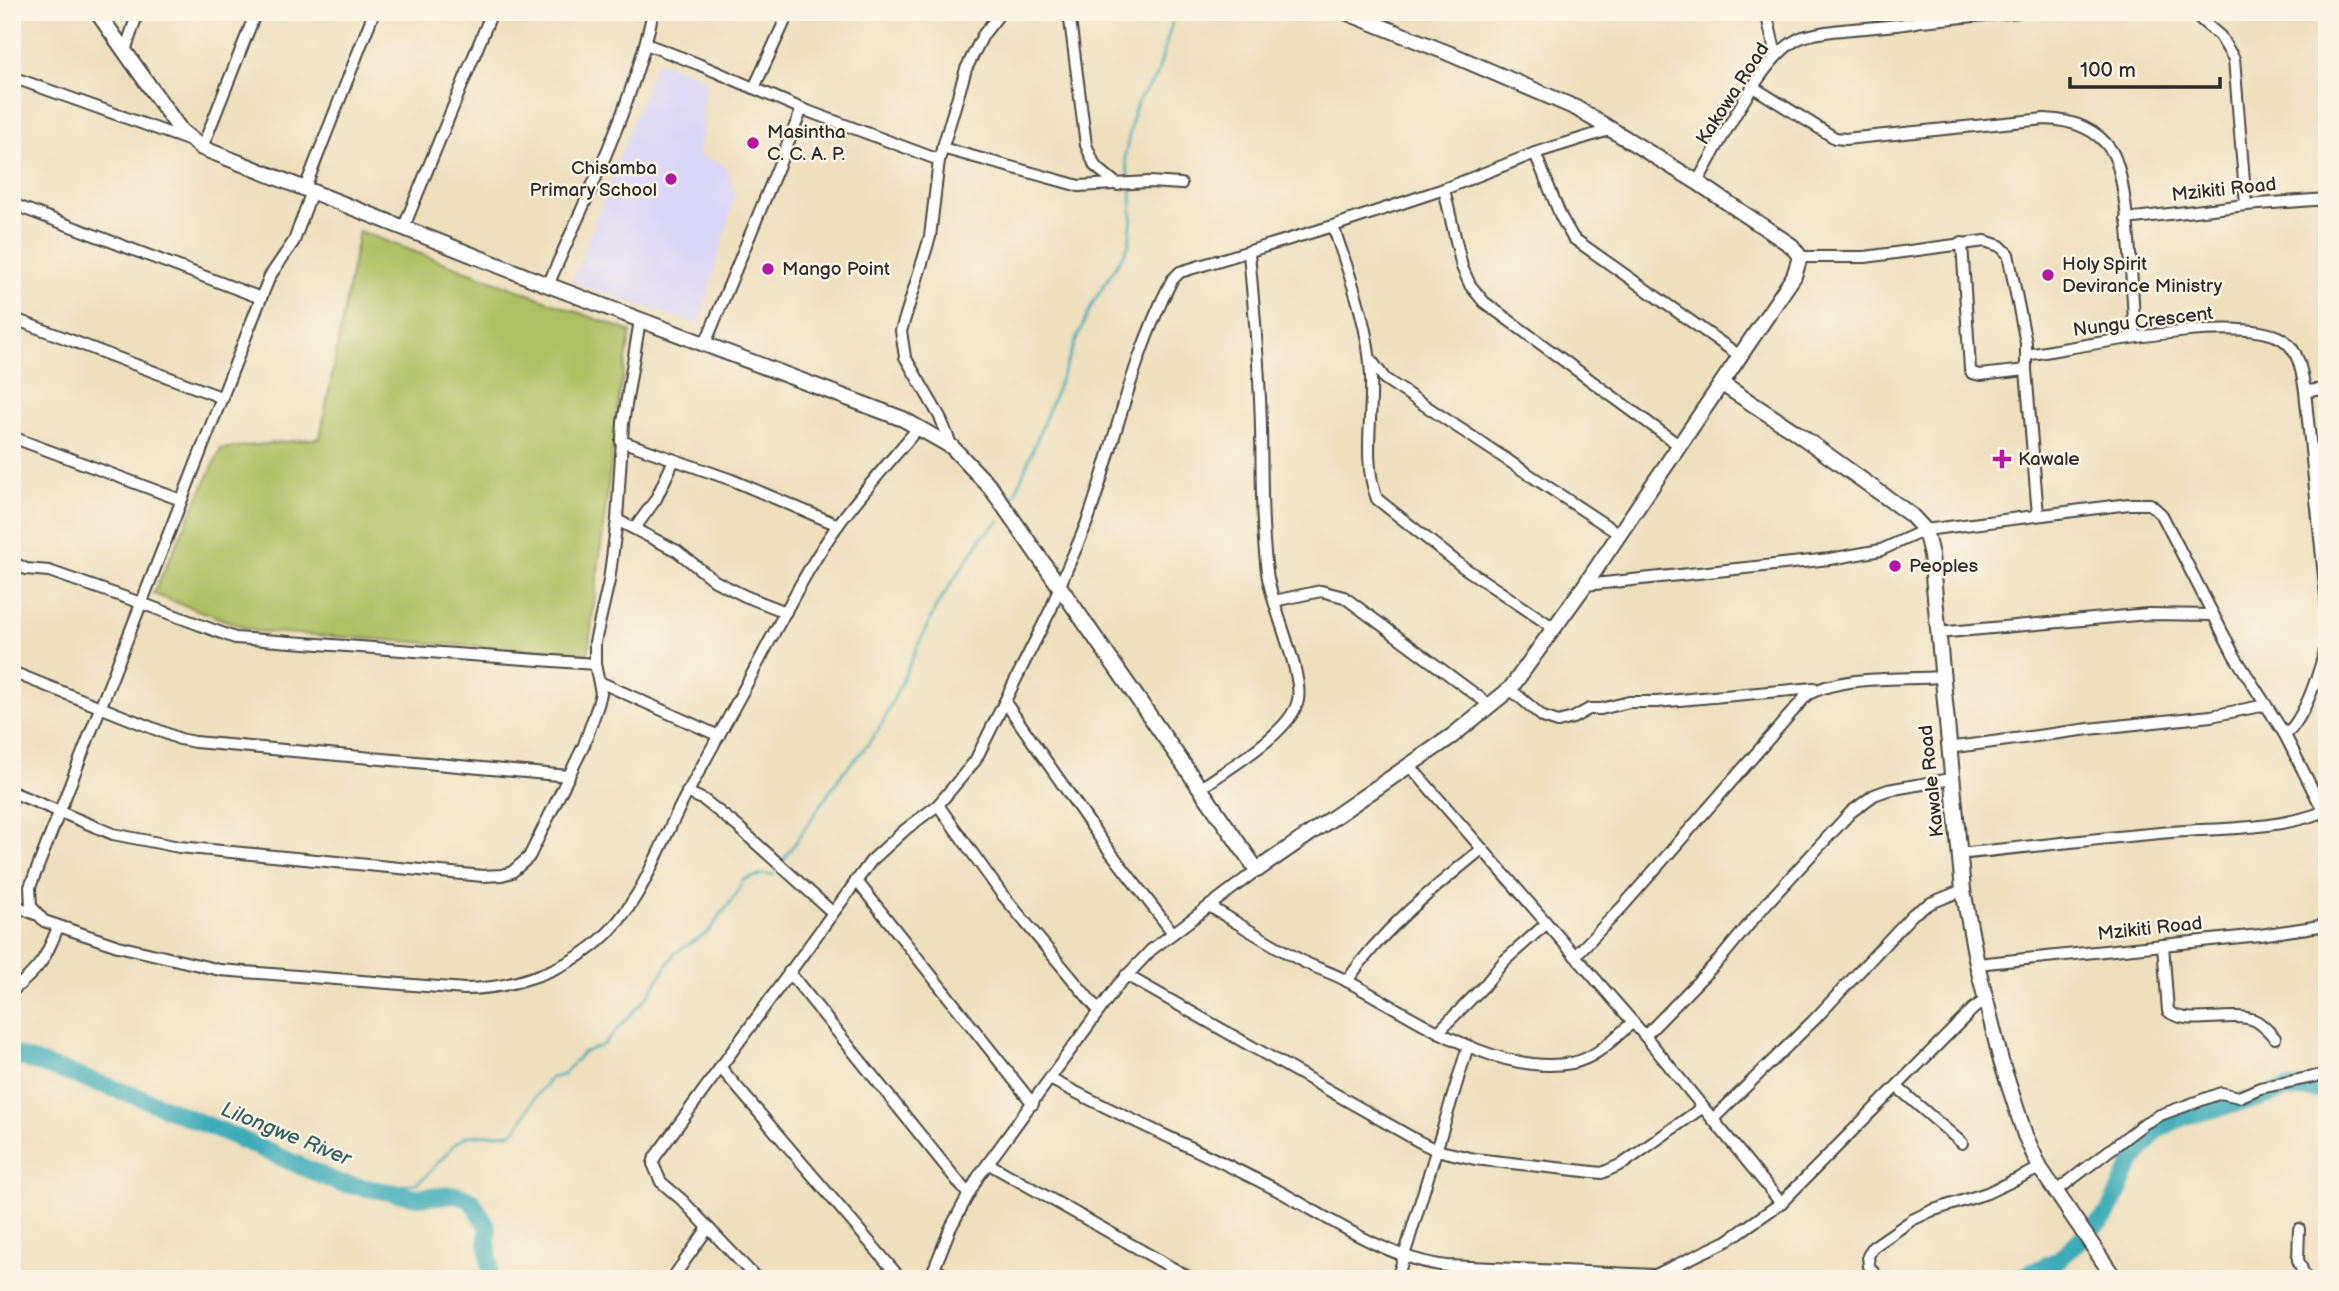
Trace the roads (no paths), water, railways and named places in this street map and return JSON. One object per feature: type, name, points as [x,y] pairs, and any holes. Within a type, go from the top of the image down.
[{"type":"street","points":[[97,12],[169,114],[197,144]]},
{"type":"street","points":[[125,51],[138,12]]},
{"type":"street","points":[[197,144],[256,12]]},
{"type":"street","points":[[36,915],[31,906],[30,887],[261,298],[270,276],[294,241],[308,190],[374,12]]},
{"type":"street","points":[[403,229],[492,12]]},
{"type":"street","points":[[548,285],[618,128],[646,44],[653,12]]},
{"type":"street","points":[[754,88],[789,12]]},
{"type":"street","points":[[952,447],[940,416],[905,357],[901,331],[930,237],[942,148],[967,69],[983,35],[998,15],[982,12]]},
{"type":"street","points":[[1069,12],[1086,145],[1095,166],[1118,185]]},
{"type":"street","points":[[953,1279],[932,1274],[968,1194],[1126,975],[1150,950],[1257,870],[1410,766],[1510,690],[1586,585],[1798,267],[1800,257],[1792,246],[1612,129],[1553,97],[1345,12]]},
{"type":"street","points":[[1766,12],[1776,55]]},
{"type":"street","name":"Kakowa Road","points":[[1697,182],[1753,88],[1776,55],[1791,42],[1809,36],[1924,17],[2018,12]]},
{"type":"street","points":[[2192,12],[2220,36],[2234,60],[2246,205]]},
{"type":"street","points":[[646,44],[802,109],[939,160]]},
{"type":"street","points":[[12,77],[197,144],[403,229],[919,427],[952,447],[991,488],[1257,870]]},
{"type":"street","points":[[1753,88],[1827,135],[1845,139],[2029,119],[2061,119],[2074,122],[2099,137],[2113,152],[2120,176],[2136,337]]},
{"type":"street","points":[[705,344],[802,109]]},
{"type":"street","points":[[757,1279],[660,1182],[653,1164],[654,1157],[856,880],[888,843],[938,805],[975,761],[1052,607],[1059,584],[1091,512],[1140,356],[1172,280],[1180,272],[1333,226],[1444,189],[1535,153],[1612,129]]},
{"type":"street","points":[[942,148],[1066,184],[1095,187],[1149,182],[1181,184]]},
{"type":"street","points":[[1535,153],[1561,217],[1573,238],[1740,356]]},
{"type":"street","points":[[1444,189],[1462,267],[1470,285],[1484,302],[1680,446]]},
{"type":"street","name":"Mzikiti Road","points":[[2126,219],[2327,199]]},
{"type":"street","points":[[12,204],[261,298]]},
{"type":"street","points":[[1333,226],[1355,295],[1370,358],[1370,460],[1377,499],[1463,568],[1554,628]]},
{"type":"street","points":[[1800,257],[1865,257],[1985,241],[1993,243],[2008,254],[2026,355],[2038,515]]},
{"type":"street","points":[[1962,243],[1972,373],[1980,375],[2026,370]]},
{"type":"street","points":[[1201,788],[1288,722],[1298,700],[1297,680],[1267,574],[1259,375],[1250,253]]},
{"type":"street","points":[[12,318],[223,398]]},
{"type":"street","points":[[12,792],[113,834],[179,847],[492,876],[512,872],[528,857],[569,776],[594,720],[601,692],[595,664],[595,642],[609,581],[617,520],[621,441],[640,320]]},
{"type":"street","name":"Nungu Crescent","points":[[2026,355],[2136,337],[2205,330],[2273,334],[2283,340],[2297,358],[2305,391],[2327,606]]},
{"type":"street","points":[[1370,358],[1385,379],[1619,534]]},
{"type":"street","points":[[1722,384],[1839,463],[1911,515],[1925,530]]},
{"type":"street","points":[[2305,391],[2327,389]]},
{"type":"street","points":[[12,904],[58,927],[118,946],[220,970],[465,989],[492,987],[550,970],[598,941],[626,911],[645,879],[687,792],[786,612],[838,525],[919,427]]},
{"type":"street","points":[[12,437],[181,500]]},
{"type":"street","points":[[621,441],[732,480],[838,525]]},
{"type":"street","points":[[635,528],[656,499],[674,460]]},
{"type":"street","points":[[1586,585],[1830,559],[1881,550],[1925,530],[2129,504],[2150,505],[2162,515],[2234,655],[2285,735],[2325,815],[2270,825],[1958,854]]},
{"type":"street","points":[[617,520],[677,551],[726,587],[786,612]]},
{"type":"street","name":"Kawale Road","points":[[1925,530],[1931,555],[1958,854],[1985,1000],[2014,1104],[2040,1168],[2098,1249],[2115,1279]]},
{"type":"street","points":[[12,562],[26,569],[49,571],[141,603],[216,633],[248,640],[595,664]]},
{"type":"street","points":[[1274,601],[1321,591],[1344,597],[1491,706]]},
{"type":"street","points":[[1937,633],[2148,614],[2213,615]]},
{"type":"street","points":[[2285,735],[2294,728],[2305,708],[2327,640]]},
{"type":"street","points":[[12,671],[180,739],[195,742],[569,776]]},
{"type":"street","points":[[1510,690],[1543,717],[1558,722],[1573,718],[1589,709],[1629,702],[1820,688],[1848,682],[1941,677]]},
{"type":"street","points":[[600,682],[719,736]]},
{"type":"street","points":[[1575,956],[1631,897],[1796,705],[1820,688]]},
{"type":"street","points":[[1005,702],[1102,841],[1173,933]]},
{"type":"street","points":[[1948,748],[2211,716],[2266,705]]},
{"type":"street","points":[[1410,766],[1645,1036],[1781,1203]]},
{"type":"street","points":[[1645,1036],[1721,958],[1766,904],[1863,801],[1888,789],[1951,779]]},
{"type":"street","points":[[687,792],[704,800],[737,826],[832,912]]},
{"type":"street","points":[[938,805],[1001,893],[1099,1012]]},
{"type":"street","points":[[1346,981],[1377,942],[1413,906],[1482,849]]},
{"type":"street","points":[[856,880],[1033,1104]]},
{"type":"street","points":[[1713,1119],[1814,1020],[1913,914],[1931,903],[1963,890]]},
{"type":"street","points":[[1209,906],[1303,961],[1346,981],[1438,1032],[1501,1058],[1540,1064],[1569,1063],[1597,1053],[1633,1022]]},
{"type":"street","points":[[1438,1032],[1484,986],[1504,961],[1546,923]]},
{"type":"street","name":"Mzikiti Road","points":[[1977,964],[2282,933],[2327,925]]},
{"type":"street","points":[[12,991],[36,972],[44,961],[58,927]]},
{"type":"street","points":[[2163,945],[2168,1012],[2171,1015],[2189,1019],[2227,1016],[2253,1020],[2275,1038]]},
{"type":"street","points":[[789,972],[968,1194]]},
{"type":"street","points":[[1126,975],[1390,1126],[1437,1150],[1475,1159],[1602,1172],[1614,1169],[1703,1107]]},
{"type":"street","points":[[1050,1079],[1276,1189],[1343,1227],[1417,1261],[1447,1266],[1652,1277],[1727,1241],[1781,1203],[1985,1000]]},
{"type":"street","points":[[1396,1279],[1468,1046]]},
{"type":"street","points":[[720,1068],[901,1279]]},
{"type":"street","points":[[2055,1192],[2145,1123],[2160,1115],[2221,1093],[2239,1097],[2260,1088],[2327,1074]]},
{"type":"street","points":[[1897,1087],[1962,1143]]},
{"type":"street","points":[[989,1164],[1192,1279]]},
{"type":"street","points":[[1878,1279],[1869,1266],[1868,1255],[1873,1247],[1912,1220],[1931,1211],[1987,1194],[2040,1168]]},
{"type":"street","points":[[672,1279],[708,1228]]},
{"type":"street","points":[[2299,1229],[2298,1260],[2306,1279]]},
{"type":"waterway","points":[[1129,179],[1125,156],[1134,111],[1140,98],[1157,76],[1175,12]]},
{"type":"waterway","points":[[1014,497],[1079,333],[1093,303],[1129,245],[1131,189]]},
{"type":"waterway","points":[[783,861],[843,772],[881,726],[937,605],[983,536],[1000,521]]},
{"type":"waterway","points":[[374,1189],[417,1183],[456,1143],[467,1136],[510,1133],[517,1129],[535,1097],[551,1078],[563,1075],[582,1053],[603,1045],[648,996],[675,953],[708,932],[735,896],[743,880],[774,874]]},
{"type":"waterway","name":"Lilongwe River","points":[[12,1054],[139,1097],[339,1183],[417,1197],[457,1195],[471,1200],[488,1228],[491,1279]]},
{"type":"waterway","points":[[2018,1279],[2058,1260],[2108,1214],[2131,1165],[2155,1131],[2185,1116],[2287,1089],[2327,1090]]},
{"type":"waterway","points":[[1984,1279],[2015,1279]]},
{"type":"place","name":"Masintha C. C. A. P.","points":[[753,143]]},
{"type":"place","name":"Chisamba Primary School","points":[[671,179]]},
{"type":"place","name":"Mango Point","points":[[768,269]]},
{"type":"place","name":"Holy Spirit Devirance Ministry","points":[[2048,275]]},
{"type":"place","name":"Kawale","points":[[2002,459]]},
{"type":"place","name":"Peoples","points":[[1895,566]]}]
